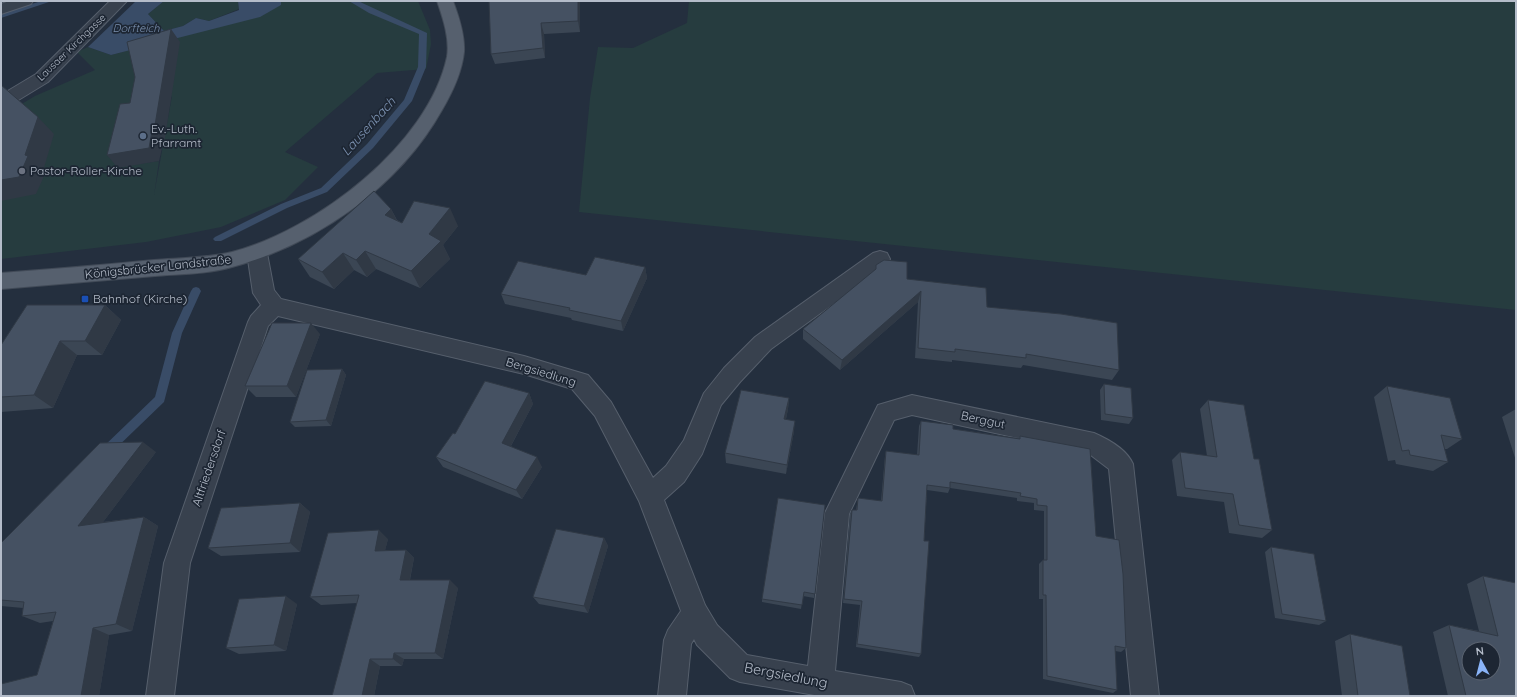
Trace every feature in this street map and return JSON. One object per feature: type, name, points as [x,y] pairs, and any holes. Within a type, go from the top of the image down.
[{"type":"main road","name":"Königsbrücker Landstraße","points":[[1,281],[97,274],[230,260],[257,253],[305,231],[348,204],[387,170],[417,135],[437,106],[449,82],[455,56],[454,36],[445,1]]},
{"type":"street","points":[[1,9],[25,1]]},
{"type":"street","name":"Lausaer Kirchgasse","points":[[1,103],[42,78],[118,1]]},
{"type":"street","points":[[257,253],[264,293],[274,306]]},
{"type":"street","points":[[650,497],[675,474],[694,446],[712,400],[732,375],[763,343],[880,259]]},
{"type":"street","name":"Bergsiedlung","points":[[274,306],[524,365],[580,382],[603,409],[650,497],[695,613],[707,635],[740,668],[901,696]]},
{"type":"street","name":"Altfriedersdorf","points":[[160,696],[177,563],[258,322],[274,306]]},
{"type":"street","name":"Berggut","points":[[820,682],[838,513],[886,412],[912,405],[1094,444],[1121,464],[1145,696]]},
{"type":"street","points":[[672,696],[678,640],[695,613]]},
{"type":"green space","points":[[164,1],[238,1],[239,9],[209,21],[196,18],[183,26],[164,31],[148,14]]},
{"type":"green space","points":[[281,1],[418,1],[430,30],[431,44],[426,69],[377,73],[285,152],[318,167],[285,200],[221,227],[146,242],[1,259],[1,129],[20,105],[35,96],[95,70],[77,52],[88,47],[111,55],[183,36],[281,5]],"holes":[[[172,96],[154,195],[159,161],[118,167]]]},
{"type":"green space","points":[[689,1],[1516,1],[1516,310],[579,212],[590,98],[598,47],[633,48],[687,23]]},
{"type":"water","name":"Dorfteich","points":[[136,1],[164,1],[148,14],[164,31],[183,26],[196,18],[209,21],[239,10],[238,1],[281,1],[281,5],[260,17],[111,55],[88,47]]},
{"type":"building","points":[[489,1],[578,1],[578,21],[541,23],[543,48],[491,54]]},
{"type":"building","points":[[171,29],[154,131],[152,131],[149,148],[107,155],[120,104],[130,103],[135,77],[127,42]]},
{"type":"building","points":[[1,85],[38,117],[25,155],[28,156],[19,177],[1,180]]},
{"type":"building","points":[[374,191],[391,209],[385,215],[402,223],[414,201],[450,208],[429,234],[441,241],[411,271],[365,251],[356,260],[343,253],[322,272],[298,259]]},
{"type":"building","points":[[595,257],[645,267],[621,321],[569,310],[570,308],[501,294],[518,261],[586,275]]},
{"type":"building","points":[[884,260],[907,262],[907,279],[986,288],[987,307],[1061,314],[1117,323],[1119,370],[1026,354],[1026,358],[955,349],[955,352],[918,348],[921,291],[842,360],[803,329],[876,269],[876,265]]},
{"type":"building","points":[[27,305],[105,305],[85,341],[60,341],[34,395],[1,397],[1,345]]},
{"type":"building","points":[[272,323],[311,323],[287,386],[245,386]]},
{"type":"building","points":[[342,369],[326,420],[290,422],[307,370]]},
{"type":"building","points":[[485,381],[529,393],[502,443],[537,457],[516,490],[436,457],[453,433],[455,434]]},
{"type":"building","points":[[1104,384],[1131,388],[1133,418],[1105,414]]},
{"type":"building","points":[[1387,386],[1450,398],[1462,439],[1441,435],[1448,462],[1410,455],[1409,450],[1402,451]]},
{"type":"building","points":[[741,390],[789,398],[784,419],[795,421],[787,465],[725,453]]},
{"type":"building","points":[[1208,400],[1244,405],[1254,459],[1259,459],[1272,530],[1239,525],[1233,494],[1185,488],[1180,452],[1217,457]]},
{"type":"building","points":[[921,421],[953,425],[953,429],[1020,439],[1020,436],[1090,449],[1096,536],[1119,540],[1123,574],[1126,648],[1115,646],[1117,690],[1047,676],[1046,595],[1043,595],[1043,560],[1047,560],[1047,506],[1037,505],[1037,499],[1020,496],[1021,493],[950,482],[950,488],[927,485],[924,541],[929,541],[921,654],[857,644],[862,601],[844,599],[852,510],[857,510],[858,498],[882,501],[886,451],[919,455]]},
{"type":"building","points":[[143,442],[78,526],[144,517],[116,624],[93,628],[81,696],[1,696],[1,684],[37,675],[56,612],[22,616],[24,602],[1,600],[1,543],[100,443]]},
{"type":"building","points":[[778,498],[825,505],[815,594],[804,592],[802,605],[762,599]]},
{"type":"building","points":[[300,503],[290,543],[208,548],[221,508]]},
{"type":"building","points":[[556,529],[604,538],[584,606],[533,597]]},
{"type":"building","points":[[379,530],[375,551],[406,550],[400,580],[450,580],[435,653],[394,653],[393,659],[370,659],[362,696],[332,696],[359,595],[310,597],[328,533]]},
{"type":"building","points":[[1271,547],[1314,554],[1326,621],[1282,614]]},
{"type":"building","points":[[1483,576],[1516,583],[1516,696],[1466,696],[1462,681],[1501,681],[1501,641],[1461,641],[1461,675],[1449,625],[1498,636]]},
{"type":"building","points":[[286,596],[274,645],[226,648],[239,599]]},
{"type":"building","points":[[1350,634],[1402,646],[1410,696],[1358,696]]},
{"type":"waterway","points":[[1,16],[48,1]]},
{"type":"waterway","name":"Lausenbach","points":[[218,239],[284,206],[324,190],[370,146],[408,101],[422,67],[423,33],[353,1]]},
{"type":"waterway","name":"Lausenbach","points":[[106,451],[160,399],[177,333],[196,291]]},
{"type":"place","name":"Ev.-Luth. Pfarramt","points":[[143,136]]},
{"type":"place","name":"Pastor-Roller-Kirche","points":[[22,171]]},
{"type":"place","name":"Bahnhof (Kirche)","points":[[85,299]]}]
